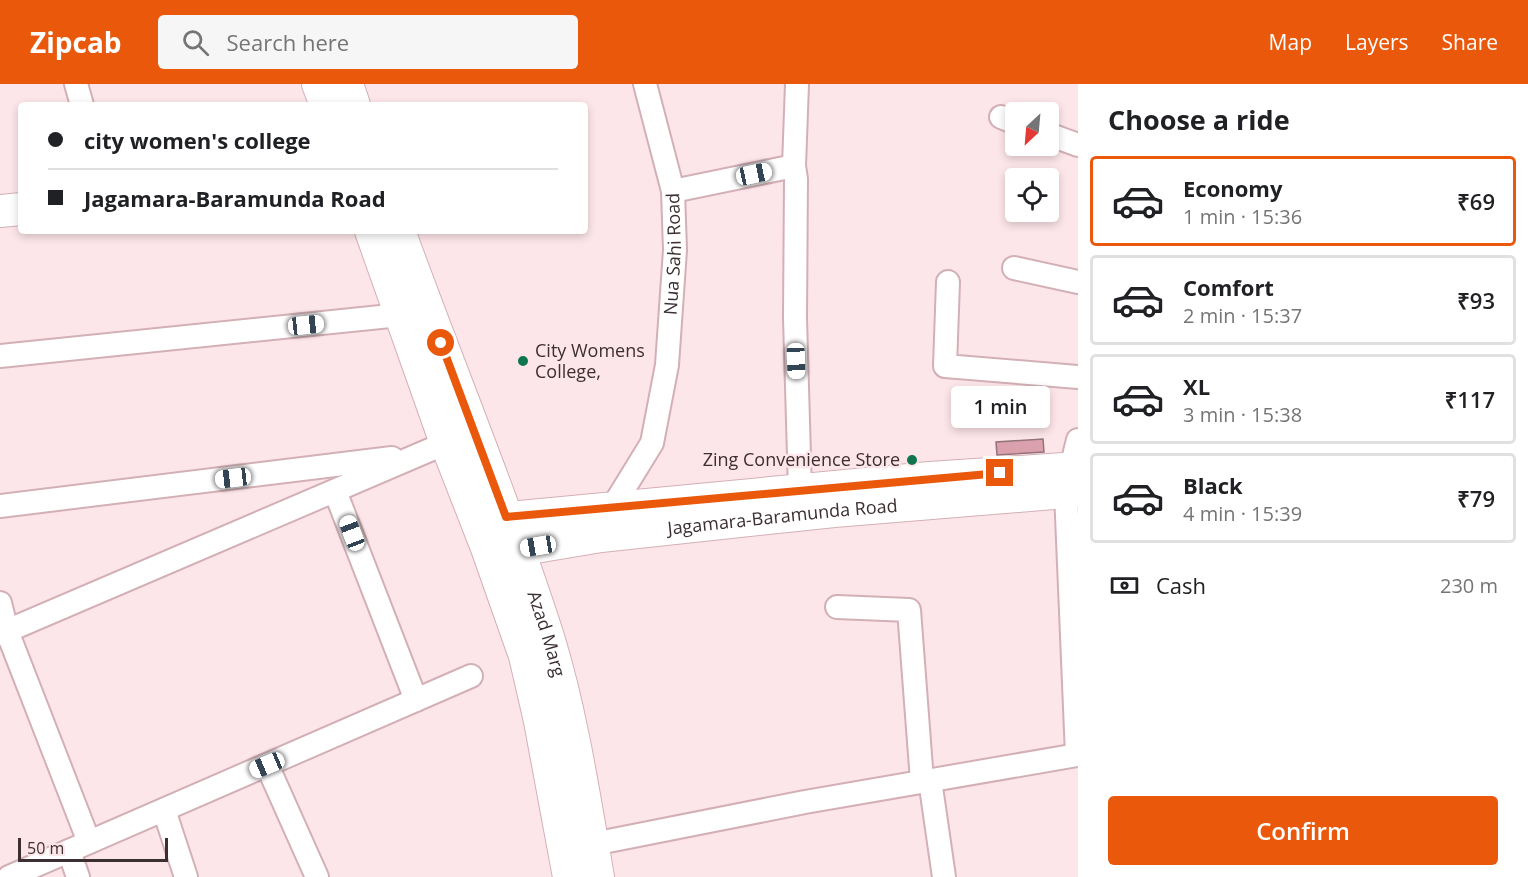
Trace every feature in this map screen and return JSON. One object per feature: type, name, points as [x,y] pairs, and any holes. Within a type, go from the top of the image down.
[{"type":"street","points":[[76,84],[81,102]]},
{"type":"street","points":[[318,84],[325,102]]},
{"type":"street","points":[[347,84],[353,102]]},
{"type":"street","points":[[645,84],[673,191]]},
{"type":"street","points":[[797,84],[794,166],[796,179],[795,318],[801,491]]},
{"type":"street","points":[[1059,138],[1078,145]]},
{"type":"street","name":"Nua Sahi Road","points":[[612,508],[652,443],[667,364],[675,250],[673,191],[794,166]]},
{"type":"street","points":[[0,211],[18,209]]},
{"type":"street","name":"Azad Marg","points":[[372,234],[400,315],[433,449],[491,520]]},
{"type":"street","name":"Azad Marg","points":[[400,234],[491,520],[503,552],[548,638],[570,722],[598,877]]},
{"type":"street","points":[[1014,268],[1078,282]]},
{"type":"street","points":[[948,282],[945,366],[1078,377]]},
{"type":"street","points":[[0,356],[400,315]]},
{"type":"street","points":[[4,632],[433,449]]},
{"type":"street","points":[[0,506],[433,449]]},
{"type":"street","points":[[593,844],[793,804],[1077,755],[1074,472]]},
{"type":"street","name":"Jagamara-Baramunda Road","points":[[491,520],[930,478],[1074,472]]},
{"type":"street","name":"Jagamara-Baramunda Road","points":[[503,552],[601,536],[834,511],[1074,472]]},
{"type":"street","points":[[336,491],[416,700]]},
{"type":"street","name":"Azad Marg","points":[[503,552],[540,721],[569,877]]},
{"type":"street","points":[[0,603],[4,632],[79,847],[78,877]]},
{"type":"street","points":[[837,607],[909,610],[926,781],[944,877]]},
{"type":"street","points":[[9,877],[471,676]]},
{"type":"street","points":[[267,765],[318,877]]},
{"type":"street","points":[[164,810],[186,877]]},
{"type":"building","points":[[1043,439],[1044,452],[997,455],[996,442]]},
{"type":"place","name":"City Womens College,","points":[[523,361]]},
{"type":"place","name":"Zing Convenience Store","points":[[912,460]]},
{"type":"route","points":[[441,343],[506,517],[1000,473]]}]
